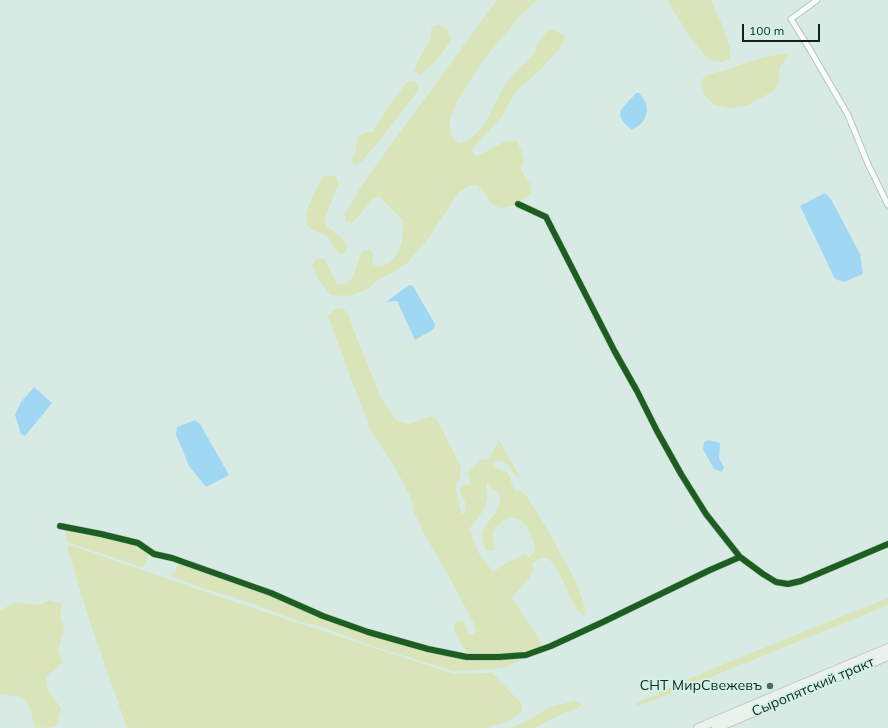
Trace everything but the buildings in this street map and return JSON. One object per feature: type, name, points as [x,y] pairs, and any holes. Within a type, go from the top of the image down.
[{"type":"main road","name":"Сыропятский тракт","points":[[698,728],[888,648]]},
{"type":"main road","name":"Сыропятский тракт","points":[[716,728],[888,656]]},
{"type":"street","points":[[817,0],[791,19],[848,115],[868,164],[888,205]]},
{"type":"street","points":[[518,204],[546,217],[615,352],[681,474],[706,514],[740,557],[776,582],[788,584],[801,581],[888,544]]},
{"type":"street","points":[[60,526],[138,543],[154,554],[172,558],[271,593],[330,619],[368,632],[421,647],[467,657],[499,657],[526,654],[551,646],[740,557]]},
{"type":"green space","points":[[497,0],[537,0],[518,18],[482,62],[456,103],[449,123],[452,137],[459,143],[468,140],[482,127],[506,83],[533,54],[543,36],[550,29],[565,35],[561,47],[542,68],[516,91],[502,116],[472,150],[475,156],[504,142],[517,141],[524,160],[521,169],[531,185],[531,193],[511,206],[500,208],[490,202],[486,194],[477,185],[468,186],[458,193],[427,240],[407,263],[378,280],[366,290],[348,296],[331,295],[319,281],[313,266],[316,259],[325,259],[333,277],[338,284],[346,284],[353,277],[362,251],[370,249],[373,256],[372,264],[379,267],[389,263],[397,254],[402,242],[403,220],[379,196],[374,198],[352,223],[345,221],[345,213],[366,179]]},
{"type":"green space","points":[[667,0],[711,0],[723,27],[730,49],[730,59],[722,62],[709,60],[692,40]]},
{"type":"green space","points":[[439,25],[447,29],[451,39],[445,49],[429,68],[420,75],[413,72],[429,42],[432,27]]},
{"type":"green space","points":[[787,54],[787,58],[780,67],[778,86],[770,93],[748,105],[731,108],[713,104],[704,94],[701,81],[706,75],[730,69],[754,60]]},
{"type":"green space","points":[[415,81],[418,84],[417,92],[362,161],[354,165],[352,160],[355,155],[357,138],[366,132],[373,132],[388,107],[406,83]]},
{"type":"green space","points":[[334,176],[338,179],[338,185],[325,218],[326,226],[341,237],[347,245],[346,253],[338,253],[326,235],[314,231],[307,225],[306,213],[313,195],[323,177]]},
{"type":"green space","points":[[341,308],[348,313],[381,398],[397,421],[410,424],[432,416],[437,419],[461,467],[460,478],[455,487],[462,515],[466,510],[465,502],[460,492],[460,487],[471,484],[468,473],[481,459],[485,460],[490,458],[499,440],[520,477],[517,477],[505,462],[499,460],[494,461],[492,464],[495,468],[507,472],[517,492],[521,491],[525,494],[546,527],[575,580],[585,607],[583,616],[577,610],[555,565],[548,558],[539,558],[532,564],[533,568],[530,577],[513,596],[513,599],[541,642],[542,646],[517,653],[487,656],[470,655],[462,646],[454,629],[457,621],[463,621],[467,628],[468,634],[472,635],[476,631],[474,624],[425,535],[414,512],[411,498],[396,469],[371,431],[328,316],[335,309]],"holes":[[[487,482],[490,483],[491,490],[496,490],[500,493],[500,498],[497,510],[484,529],[482,538],[486,550],[491,551],[494,549],[493,531],[503,520],[511,517],[524,522],[529,530],[535,551],[529,558],[526,554],[508,562],[493,572],[478,552],[469,529],[478,518],[485,505],[487,500],[486,484]]]},
{"type":"green space","points":[[66,531],[137,545],[149,553],[146,563],[142,567],[67,542]]},
{"type":"green space","points":[[70,545],[252,608],[454,674],[492,673],[521,703],[522,709],[511,719],[485,728],[127,728],[89,619],[67,547]]},
{"type":"green space","points":[[178,563],[270,595],[327,620],[403,645],[456,658],[473,660],[516,657],[519,661],[509,666],[492,669],[453,671],[373,646],[319,626],[301,622],[243,600],[205,589],[173,577],[171,574],[176,571]]},
{"type":"green space","points":[[888,598],[888,605],[652,701],[637,706],[635,704],[719,666]]},
{"type":"green space","points":[[50,600],[62,604],[60,616],[64,627],[58,651],[63,662],[46,678],[47,689],[61,708],[56,726],[35,727],[29,705],[21,697],[0,694],[0,611],[15,602],[39,605]]},
{"type":"green space","points":[[575,701],[582,705],[534,728],[510,728],[525,722],[550,707]]},
{"type":"water","points":[[636,93],[639,93],[645,101],[647,112],[644,120],[639,126],[632,130],[625,124],[620,115],[623,107]]},
{"type":"water","points":[[825,193],[831,199],[860,254],[863,274],[844,282],[835,279],[800,206]]},
{"type":"water","points":[[409,285],[413,286],[435,324],[434,329],[415,340],[397,301],[386,302]]},
{"type":"water","points":[[34,387],[52,403],[25,436],[21,434],[15,415],[21,402]]},
{"type":"water","points":[[195,420],[200,424],[229,475],[206,487],[189,466],[176,435],[177,427]]},
{"type":"water","points":[[709,440],[720,443],[719,458],[724,467],[722,472],[714,469],[703,449],[704,442]]},
{"type":"cycle path","points":[[518,204],[546,217],[615,352],[681,474],[706,514],[740,557],[776,582],[788,584],[801,581],[888,544]]},
{"type":"cycle path","points":[[60,526],[138,543],[154,554],[172,558],[271,593],[323,616],[368,632],[428,649],[467,657],[526,655],[551,646],[740,557]]},
{"type":"place","name":"СНТ МирСвежевъ","points":[[770,686]]}]
